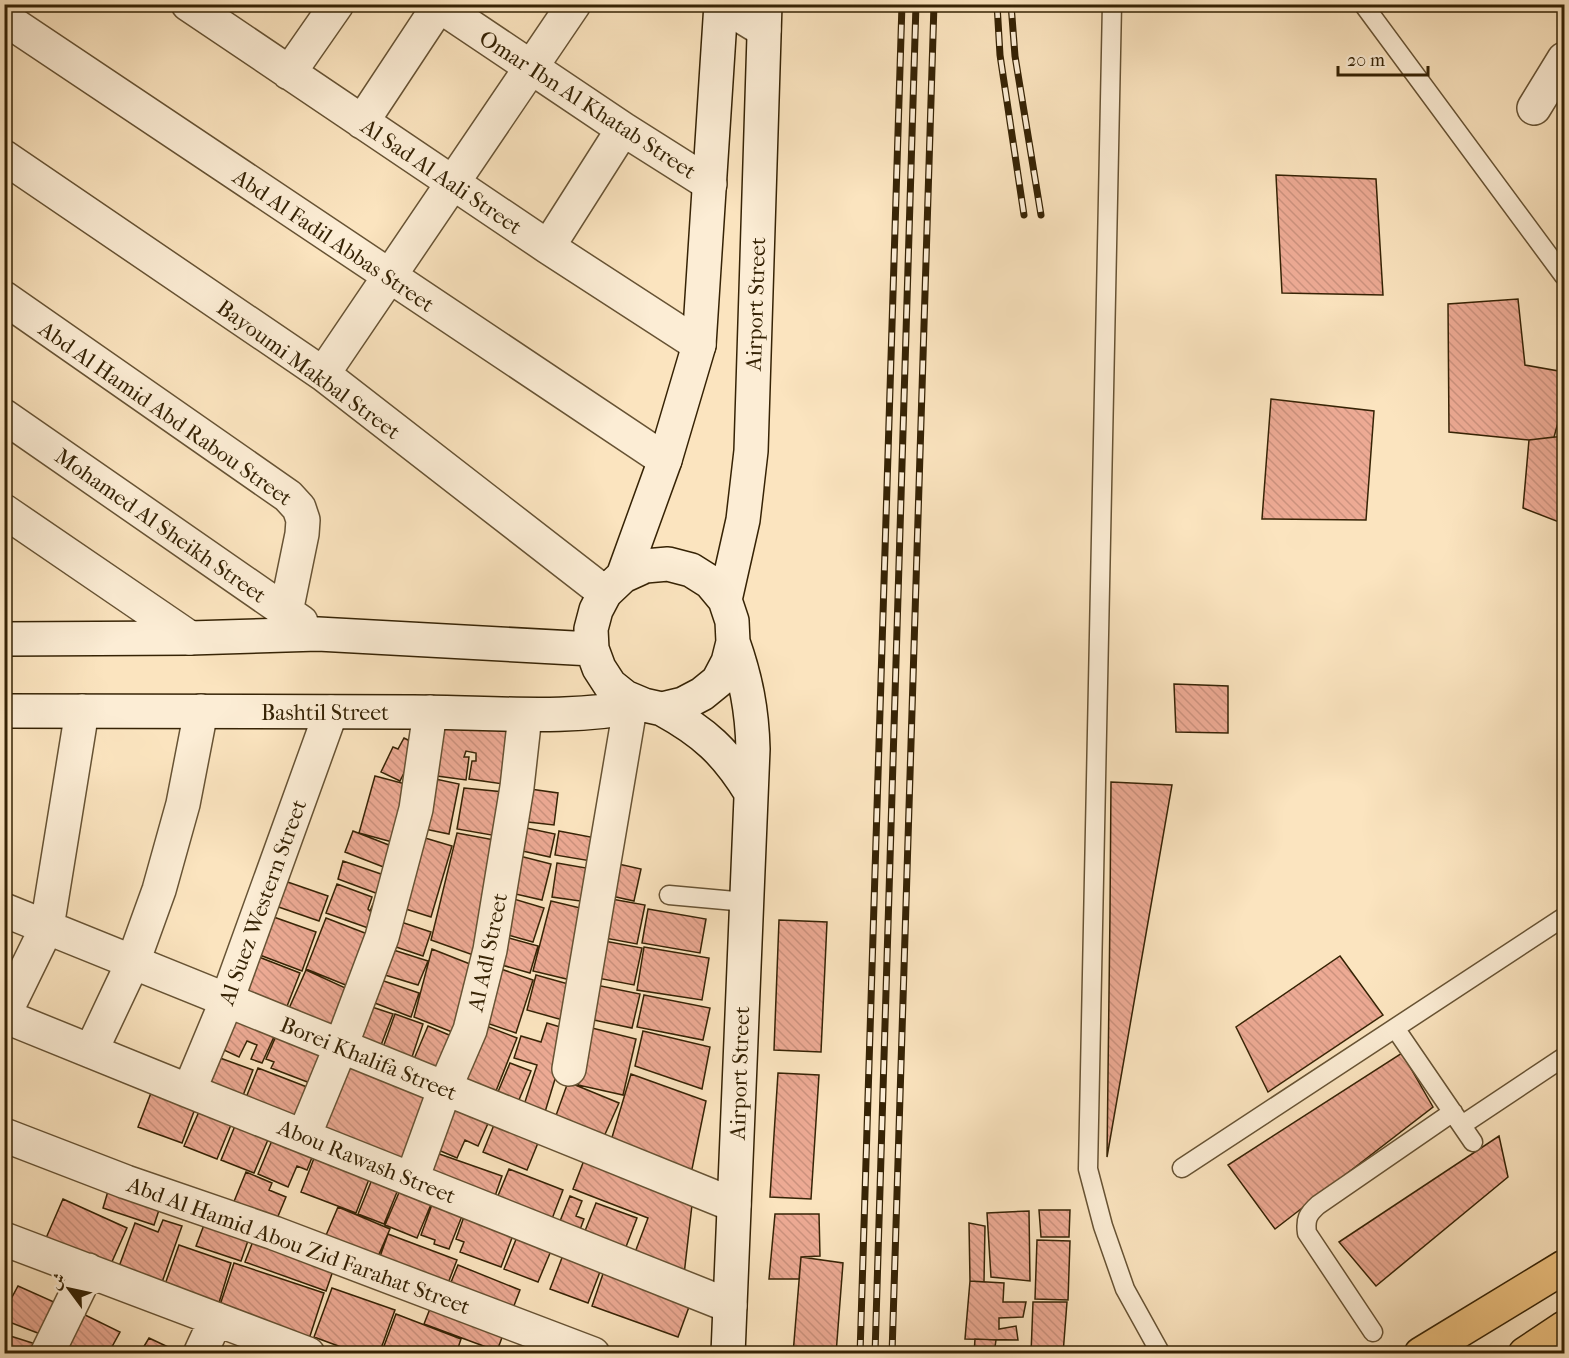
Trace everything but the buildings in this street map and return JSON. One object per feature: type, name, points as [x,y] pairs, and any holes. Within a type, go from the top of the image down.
[{"type":"main road","points":[[1421,1353],[1564,1267]]},
{"type":"main road","points":[[1525,1353],[1564,1328]]},
{"type":"street","points":[[289,73],[337,4]]},
{"type":"street","points":[[323,374],[574,4]]},
{"type":"street","points":[[751,793],[738,771],[704,735],[684,721],[625,697],[610,685],[598,668],[592,649],[591,629],[596,610],[614,584],[665,460],[699,345],[721,4],[765,17]]},
{"type":"street","points":[[362,122],[439,5]]},
{"type":"street","name":"Omar Ibn Al Khatab Street","points":[[439,5],[623,129],[710,184]]},
{"type":"street","name":"Al Sad Al Aali Street","points":[[204,9],[289,73],[548,247],[699,345]]},
{"type":"street","name":"Airport Street","points":[[724,600],[743,520],[751,451],[765,17]]},
{"type":"street","name":"Abd Al Fadil Abbas Street","points":[[4,18],[665,460]]},
{"type":"street","points":[[1534,108],[1564,59]]},
{"type":"street","points":[[548,247],[623,129]]},
{"type":"street","name":"Bayoumi Makbal Street","points":[[4,157],[323,374],[614,584]]},
{"type":"street","name":"Abd Al Hamid Abd Rabou Street","points":[[4,298],[288,496],[299,508],[303,520],[302,534],[286,612]]},
{"type":"street","name":"Mohamed Al Sheikh Street","points":[[4,416],[318,634]]},
{"type":"street","points":[[4,512],[190,638]]},
{"type":"street","points":[[614,584],[645,566],[668,564],[691,570],[710,582],[724,600],[732,621],[733,642],[728,662],[718,681],[702,694],[683,704],[646,707]]},
{"type":"street","points":[[4,639],[190,638],[318,634],[592,649]]},
{"type":"street","name":"Airport Street","points":[[728,1353],[752,722],[746,686],[733,642]]},
{"type":"street","points":[[569,1069],[646,707]]},
{"type":"street","name":"Bashtil Street","points":[[4,711],[430,712],[525,715],[605,712],[646,707]]},
{"type":"street","points":[[4,1016],[47,927],[82,711]]},
{"type":"street","points":[[92,1051],[133,962],[159,890],[180,815],[201,711]]},
{"type":"street","name":"Al Suez Western Street","points":[[189,1091],[227,1000],[331,712]]},
{"type":"street","points":[[304,1136],[382,937],[416,809],[430,712]]},
{"type":"street","name":"Al Adl Street","points":[[411,1179],[445,1088],[470,1030],[490,950],[517,787],[525,715]]},
{"type":"street","name":"Borei Khalifa Street","points":[[4,910],[734,1205]]},
{"type":"street","name":"Abou Rawash Street","points":[[4,1016],[730,1306]]},
{"type":"street","name":"Abd Al Hamid Abou Zid Farahat Street","points":[[4,1135],[126,1182],[274,1233],[593,1353]]},
{"type":"street","points":[[4,1239],[308,1353]]},
{"type":"street","points":[[47,1353],[88,1270]]},
{"type":"street","points":[[200,1353],[216,1319]]},
{"type":"lane","points":[[1112,4],[1088,1169],[1103,1226],[1125,1289],[1161,1353]]},
{"type":"lane","points":[[1363,4],[1564,276]]},
{"type":"lane","points":[[669,895],[746,902]]},
{"type":"lane","points":[[1182,1168],[1564,917]]},
{"type":"lane","points":[[1395,1028],[1473,1142]]},
{"type":"lane","points":[[1373,1332],[1307,1233],[1308,1213],[1457,1118],[1564,1057]]},
{"type":"railway","points":[[860,1354],[902,4]]},
{"type":"railway","points":[[875,1354],[916,4]]},
{"type":"railway","points":[[892,1354],[934,4]]},
{"type":"railway","points":[[997,4],[1000,55],[1024,215]]},
{"type":"railway","points":[[1011,4],[1015,56],[1041,215]]}]
